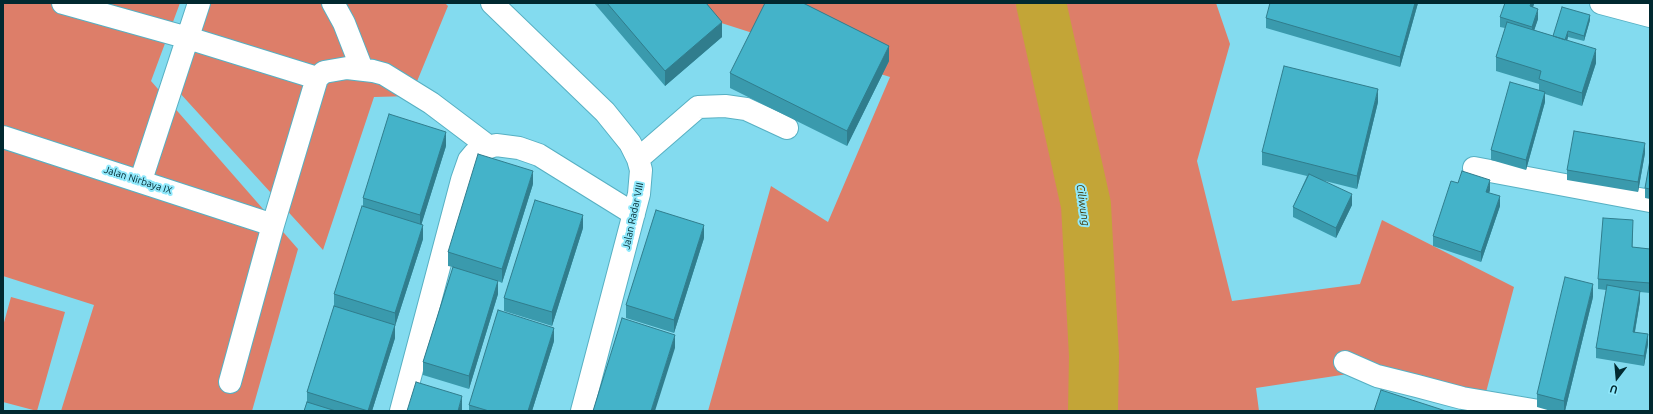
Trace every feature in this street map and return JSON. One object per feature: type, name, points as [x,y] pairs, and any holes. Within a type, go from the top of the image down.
[{"type":"street","points":[[63,3],[188,38],[317,78]]},
{"type":"street","points":[[141,180],[199,3]]},
{"type":"street","points":[[333,3],[344,23],[362,69]]},
{"type":"street","name":"Jalan Radar VIII","points":[[492,3],[605,112],[630,143],[638,159],[641,182],[634,214],[582,411]]},
{"type":"street","points":[[1602,3],[1650,16]]},
{"type":"street","points":[[230,382],[273,225],[317,78],[324,72],[336,69],[362,69],[384,74],[452,117],[488,146]]},
{"type":"street","points":[[638,159],[698,107],[725,106],[746,110],[787,128]]},
{"type":"street","name":"Jalan Nirbaya IX","points":[[3,137],[141,180],[273,225]]},
{"type":"street","points":[[401,411],[464,174],[469,160],[474,154],[488,146],[496,145],[519,148],[539,155],[634,214]]},
{"type":"street","points":[[1474,168],[1650,202]]},
{"type":"street","points":[[1345,362],[1378,376],[1462,398],[1538,411]]},
{"type":"shaded area","points":[[3,3],[180,3],[151,81],[298,249],[252,411],[61,411],[94,305],[3,276]]},
{"type":"shaded area","points":[[194,3],[445,3],[448,6],[411,96],[374,97],[323,250],[168,80]]},
{"type":"shaded area","points":[[697,3],[1216,3],[1230,44],[1197,161],[1232,301],[1360,284],[1382,220],[1514,287],[1485,396],[1381,369],[1256,388],[1259,411],[708,411],[771,186],[828,222],[890,77],[712,20]]},
{"type":"shaded area","points":[[11,297],[65,312],[37,411],[3,402],[3,326]]},
{"type":"building","points":[[607,3],[706,3],[722,22],[665,71]]},
{"type":"building","points":[[765,3],[803,3],[889,46],[847,131],[730,73]]},
{"type":"building","points":[[1270,3],[1415,3],[1400,57],[1266,18]]},
{"type":"building","points":[[1505,3],[1531,3],[1530,6],[1538,9],[1532,27],[1500,17]]},
{"type":"building","points":[[1562,7],[1590,15],[1584,36],[1568,31],[1565,40],[1553,36]]},
{"type":"building","points":[[1507,22],[1596,49],[1582,93],[1539,79],[1541,71],[1496,57]]},
{"type":"building","points":[[1284,66],[1378,89],[1357,176],[1262,152]]},
{"type":"building","points":[[1510,82],[1545,92],[1526,160],[1491,150]]},
{"type":"building","points":[[389,114],[446,132],[420,215],[363,198]]},
{"type":"building","points":[[1574,131],[1645,143],[1638,182],[1567,170]]},
{"type":"building","points":[[478,154],[533,171],[502,269],[448,252]]},
{"type":"building","points":[[1650,160],[1650,189],[1645,188]]},
{"type":"building","points":[[1462,171],[1490,180],[1486,192],[1500,196],[1481,252],[1433,236],[1451,181],[1458,183]]},
{"type":"building","points":[[1309,174],[1352,194],[1336,228],[1293,207]]},
{"type":"building","points":[[535,200],[583,215],[552,312],[504,298]]},
{"type":"building","points":[[362,206],[423,225],[395,313],[334,294]]},
{"type":"building","points":[[656,210],[704,225],[674,320],[626,305]]},
{"type":"building","points":[[1603,218],[1633,220],[1632,247],[1650,249],[1650,283],[1598,279]]},
{"type":"building","points":[[453,267],[498,281],[469,376],[423,362]]},
{"type":"building","points":[[1565,277],[1593,284],[1564,401],[1537,394]]},
{"type":"building","points":[[1607,285],[1640,291],[1633,332],[1648,334],[1644,356],[1596,348]]},
{"type":"building","points":[[334,306],[395,325],[368,411],[307,392]]},
{"type":"building","points":[[498,310],[554,328],[528,411],[489,411],[469,405]]},
{"type":"building","points":[[622,318],[675,335],[651,411],[593,411]]},
{"type":"building","points":[[416,382],[462,396],[458,411],[407,411]]},
{"type":"building","points":[[1381,390],[1446,411],[1374,411]]},
{"type":"building","points":[[307,402],[336,411],[304,411]]},
{"type":"waterway","name":"Ciliwung","points":[[1041,3],[1086,205],[1094,356],[1093,411]]}]
